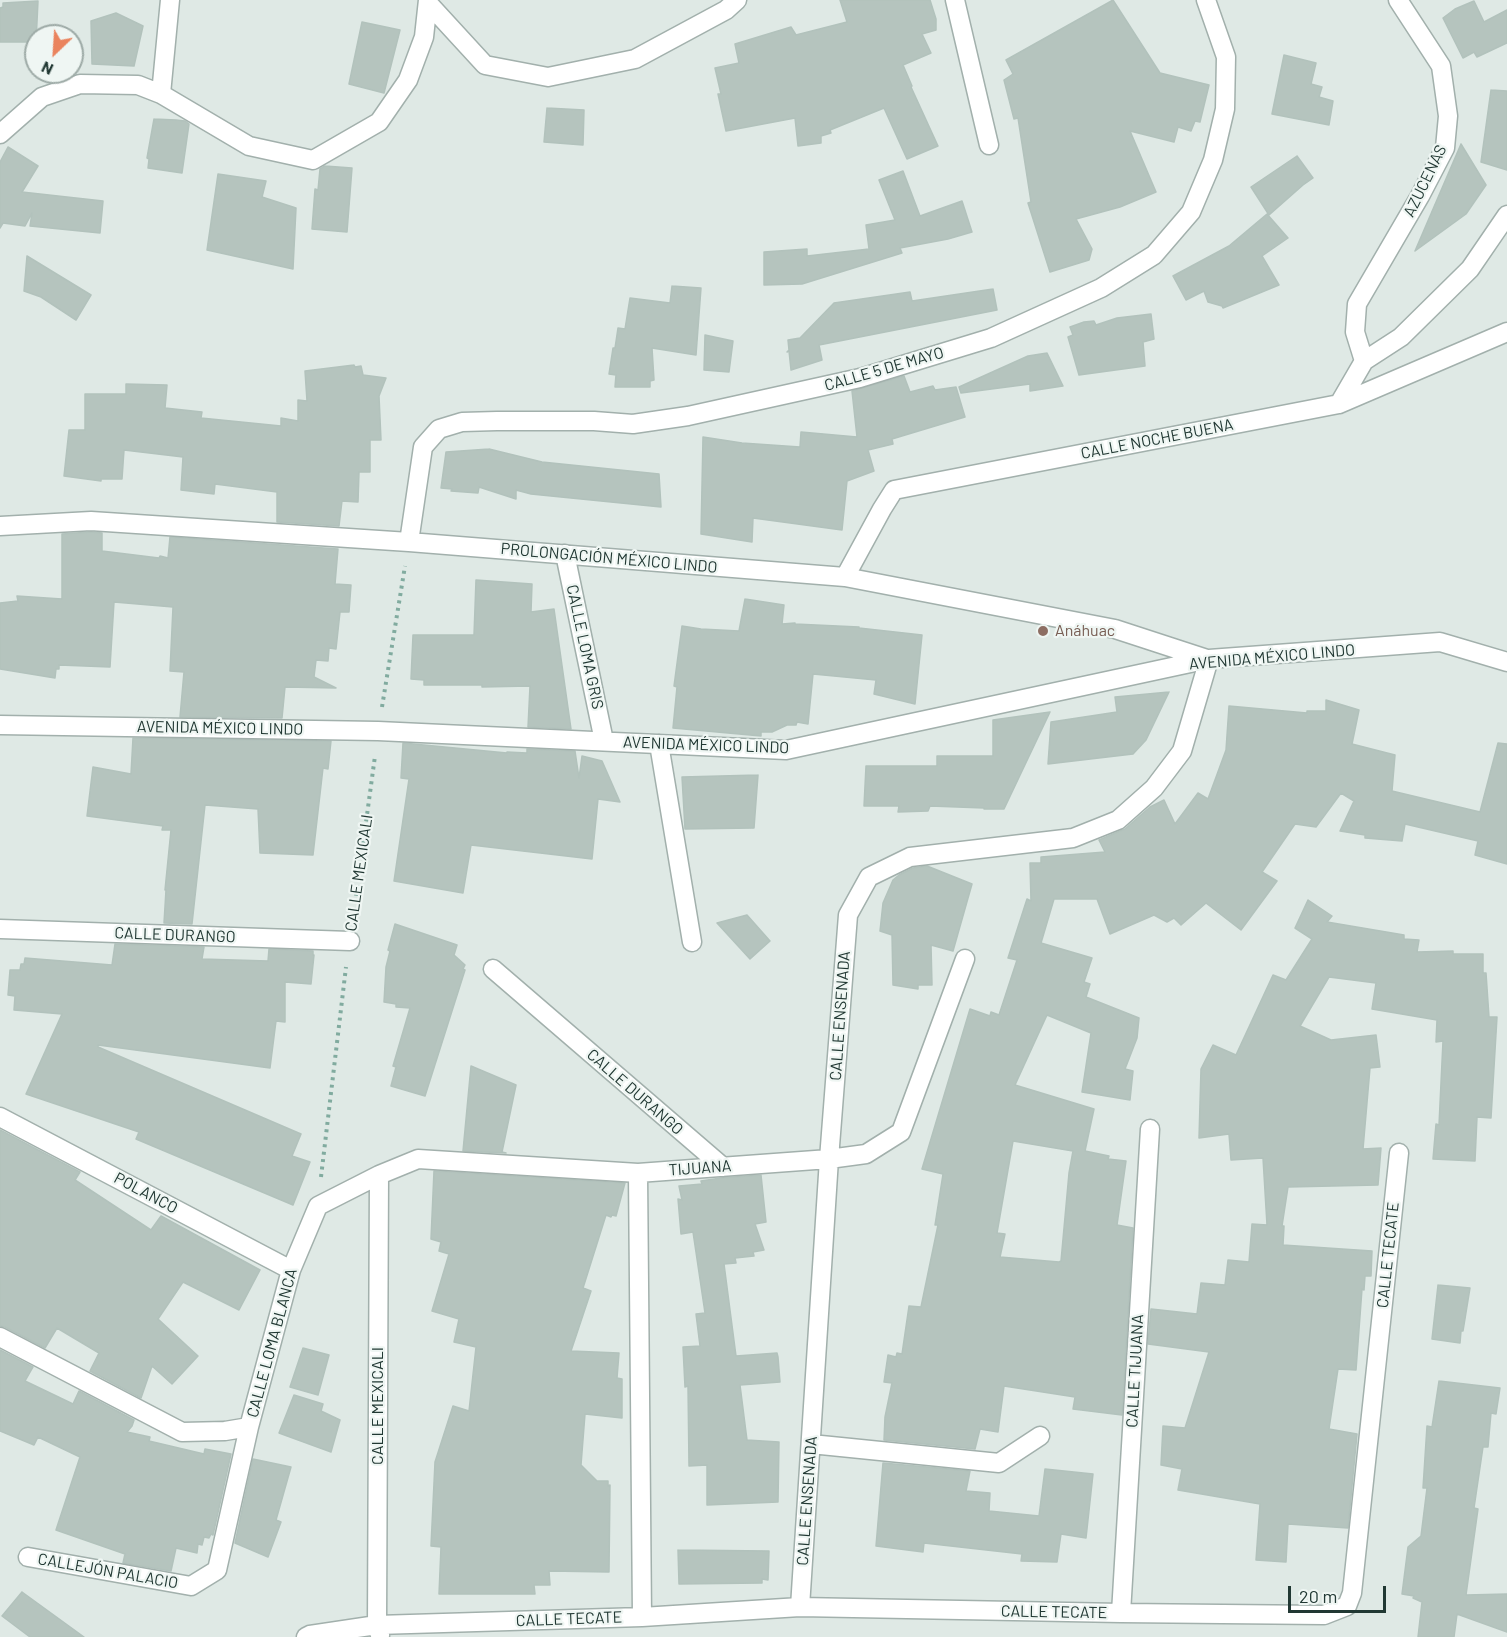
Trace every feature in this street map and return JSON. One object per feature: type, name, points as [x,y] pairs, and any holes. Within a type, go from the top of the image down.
[{"type":"street","points":[[161,94],[170,0]]},
{"type":"street","points":[[428,2],[485,65],[548,76],[635,59],[732,5],[753,0]]},
{"type":"street","points":[[956,0],[989,144]]},
{"type":"street","name":"CALLE 5 DE MAYO","points":[[409,542],[423,447],[439,429],[462,422],[497,421],[633,424],[688,416],[860,378],[991,338],[1101,288],[1154,255],[1191,212],[1214,160],[1225,109],[1226,57],[1206,0]]},
{"type":"street","name":"AZUCENAS","points":[[1364,361],[1354,332],[1357,304],[1420,196],[1445,148],[1448,116],[1441,66],[1398,0]]},
{"type":"street","points":[[0,134],[42,97],[80,84],[138,85],[161,94],[249,146],[313,160],[379,122],[408,80],[424,37],[428,2]]},
{"type":"street","points":[[1339,404],[1364,361],[1401,337],[1470,269],[1507,215]]},
{"type":"street","name":"CALLE NOCHE BUENA","points":[[845,577],[894,490],[1339,404],[1507,332]]},
{"type":"street","name":"PROLONGACIÓN MÉXICO LINDO","points":[[0,526],[91,521],[409,542],[845,577],[1115,628],[1209,659]]},
{"type":"street","name":"CALLE LOMA GRIS","points":[[565,554],[604,741]]},
{"type":"street","name":"AVENIDA MÉXICO LINDO","points":[[0,725],[378,731],[786,750],[1209,659],[1440,642],[1507,662]]},
{"type":"street","name":"CALLE ENSENADA","points":[[800,1607],[829,1160],[848,915],[869,877],[910,857],[1073,838],[1118,820],[1154,788],[1182,751],[1209,659]]},
{"type":"street","points":[[659,744],[692,942]]},
{"type":"street","name":"CALLE DURANGO","points":[[0,929],[350,941]]},
{"type":"street","name":"TIJUANA","points":[[318,1206],[379,1175],[418,1159],[638,1173],[829,1160],[866,1154],[901,1132],[965,959]]},
{"type":"street","name":"CALLE DURANGO","points":[[493,969],[723,1167]]},
{"type":"street","name":"POLANCO","points":[[0,1117],[291,1270]]},
{"type":"street","name":"CALLE TIJUANA","points":[[1121,1613],[1150,1129]]},
{"type":"street","name":"CALLE TECATE","points":[[306,1637],[800,1607],[1324,1615],[1347,1606],[1352,1593],[1399,1153]]},
{"type":"street","points":[[638,1173],[642,1617]]},
{"type":"street","name":"CALLE MEXICALI","points":[[379,1175],[379,1631]]},
{"type":"street","name":"CALLE LOMA BLANCA","points":[[0,1337],[182,1432],[225,1431],[249,1427],[291,1270],[318,1206]]},
{"type":"street","name":"CALLEJÓN PALACIO","points":[[28,1557],[191,1586],[217,1570],[249,1427]]},
{"type":"street","points":[[811,1444],[999,1463],[1040,1436]]},
{"type":"path","name":"CALLE MEXICALI","points":[[318,1206],[378,731],[409,542]]},
{"type":"building","points":[[840,0],[930,0],[936,19],[936,30],[922,34],[931,53],[903,65],[938,146],[907,159],[884,108],[830,130],[831,133],[821,136],[821,143],[798,146],[795,118],[726,131],[715,68],[739,63],[735,44],[791,27],[796,35],[847,22]]},
{"type":"building","points":[[1113,0],[1160,73],[1209,85],[1200,122],[1195,121],[1191,131],[1178,127],[1174,142],[1130,131],[1156,192],[1120,207],[1076,219],[1092,249],[1089,260],[1050,272],[1028,203],[1031,202],[1018,118],[1014,119],[1004,80],[1013,74],[1006,60]]},
{"type":"building","points":[[38,1],[37,24],[24,24],[24,42],[0,42],[0,8],[3,7],[3,3]]},
{"type":"building","points":[[1474,1],[1484,22],[1507,10],[1507,43],[1477,57],[1474,52],[1463,58],[1443,18],[1455,9]]},
{"type":"building","points":[[116,13],[143,26],[134,66],[92,64],[91,21]]},
{"type":"building","points":[[362,22],[400,30],[384,93],[349,84]]},
{"type":"building","points":[[1284,55],[1316,63],[1311,84],[1322,87],[1319,97],[1333,101],[1329,125],[1272,114]]},
{"type":"building","points":[[1491,90],[1507,91],[1507,170],[1481,162]]},
{"type":"building","points":[[547,108],[584,110],[583,145],[544,142]]},
{"type":"building","points":[[154,119],[185,121],[189,124],[182,173],[148,168],[149,159],[147,158]]},
{"type":"building","points":[[1461,144],[1486,185],[1466,214],[1415,251]]},
{"type":"building","points":[[8,147],[38,166],[22,192],[103,201],[100,233],[30,226],[32,213],[25,226],[3,223],[0,228],[0,162]]},
{"type":"building","points":[[1297,156],[1313,178],[1269,215],[1251,187]]},
{"type":"building","points":[[325,166],[352,168],[347,232],[312,229],[315,189],[318,190],[320,169]]},
{"type":"building","points":[[903,171],[920,216],[962,201],[972,232],[900,248],[902,253],[802,284],[764,285],[764,252],[807,249],[807,256],[869,249],[866,225],[895,220],[879,180]]},
{"type":"building","points":[[218,174],[266,181],[262,197],[296,208],[293,269],[207,250]]},
{"type":"building","points":[[1267,214],[1288,238],[1262,256],[1279,285],[1223,308],[1208,302],[1204,291],[1186,300],[1173,276],[1229,246]]},
{"type":"building","points":[[27,256],[91,295],[76,320],[41,297],[24,291]]},
{"type":"building","points":[[672,286],[701,288],[696,355],[652,348],[654,380],[650,381],[650,387],[615,387],[616,375],[609,374],[613,348],[615,348],[618,328],[625,329],[630,298],[670,303]]},
{"type":"building","points":[[993,289],[997,310],[819,345],[822,360],[791,370],[789,351],[787,352],[789,350],[788,340],[800,338],[834,303],[910,292],[912,301]]},
{"type":"building","points":[[1151,314],[1154,339],[1143,342],[1145,366],[1079,375],[1068,337],[1073,335],[1070,327],[1084,322],[1094,321],[1096,325],[1117,318]]},
{"type":"building","points":[[705,335],[733,341],[729,372],[704,370]]},
{"type":"building","points":[[1047,353],[1063,386],[1030,391],[1030,384],[961,393],[959,387],[1028,356]]},
{"type":"building","points":[[354,365],[355,367],[361,366],[363,375],[386,378],[379,396],[381,440],[370,440],[370,472],[359,472],[358,502],[342,501],[339,526],[277,522],[277,492],[215,484],[214,494],[181,490],[183,457],[124,450],[122,479],[101,479],[101,481],[64,476],[69,430],[85,430],[85,394],[126,394],[126,384],[167,385],[165,408],[202,412],[201,418],[281,426],[281,418],[298,421],[298,400],[307,401],[305,371]]},
{"type":"building","points":[[904,376],[910,392],[933,386],[935,390],[956,387],[965,417],[892,439],[893,444],[868,450],[874,471],[847,481],[842,530],[753,518],[752,542],[701,534],[703,437],[742,443],[800,447],[801,432],[857,437],[852,391]]},
{"type":"building","points":[[489,449],[542,462],[659,474],[661,507],[531,494],[516,490],[516,499],[479,487],[478,493],[441,488],[446,452]]},
{"type":"building","points":[[102,533],[102,551],[159,558],[160,556],[168,558],[170,537],[338,549],[335,584],[351,585],[349,612],[340,612],[336,649],[329,648],[328,661],[316,660],[314,677],[336,688],[285,687],[282,718],[180,717],[184,672],[170,671],[173,607],[114,602],[110,667],[59,665],[55,678],[0,669],[0,603],[18,601],[17,596],[62,599],[62,534]]},
{"type":"building","points":[[476,580],[532,584],[531,612],[554,609],[571,729],[528,727],[530,686],[424,685],[424,680],[411,679],[413,635],[474,635]]},
{"type":"building","points":[[745,599],[784,605],[782,624],[859,627],[922,635],[915,704],[874,694],[876,680],[813,674],[808,724],[797,722],[796,725],[787,725],[772,732],[761,732],[761,736],[673,728],[677,687],[674,686],[682,626],[739,631]]},
{"type":"building","points":[[1169,692],[1146,740],[1133,754],[1048,764],[1051,722],[1117,712],[1115,697]]},
{"type":"building","points":[[1326,700],[1359,710],[1352,744],[1395,755],[1392,791],[1480,812],[1498,743],[1507,744],[1507,864],[1475,855],[1478,841],[1405,824],[1402,841],[1365,838],[1365,835],[1340,831],[1354,801],[1341,793],[1316,827],[1295,824],[1262,872],[1277,881],[1241,930],[1206,903],[1181,925],[1174,918],[1167,922],[1154,915],[1110,934],[1097,899],[1054,899],[1041,943],[1092,958],[1084,982],[1090,984],[1086,997],[1139,1018],[1137,1038],[1125,1069],[1133,1071],[1130,1100],[1082,1092],[1091,1033],[1047,1015],[1015,1085],[1094,1109],[1085,1151],[1109,1156],[1108,1159],[1126,1161],[1117,1225],[1133,1228],[1122,1415],[1073,1409],[1075,1397],[1004,1386],[998,1432],[980,1429],[975,1449],[884,1440],[885,1417],[892,1383],[884,1382],[888,1355],[896,1357],[897,1353],[902,1354],[909,1306],[921,1307],[938,1225],[935,1225],[943,1174],[922,1169],[970,1009],[990,1016],[991,1012],[999,1015],[1017,960],[1008,958],[1027,899],[1031,901],[1030,863],[1041,863],[1041,857],[1105,852],[1099,840],[1125,829],[1150,807],[1164,800],[1175,824],[1198,793],[1208,799],[1226,750],[1229,706],[1307,713],[1307,711],[1326,711]],"holes":[[[1013,1141],[1073,1151],[1061,1261],[1000,1257],[1005,1234],[997,1233]]]},
{"type":"building","points":[[1050,712],[1004,809],[930,806],[928,811],[898,812],[899,806],[864,806],[866,766],[937,766],[937,756],[993,756],[993,720]]},
{"type":"building","points":[[133,738],[331,741],[328,769],[323,768],[313,855],[260,853],[258,809],[205,805],[192,924],[164,923],[171,830],[162,830],[163,826],[87,816],[93,767],[131,774]]},
{"type":"building","points":[[403,743],[507,753],[527,753],[527,749],[575,751],[579,778],[582,756],[602,761],[620,802],[598,799],[592,859],[471,845],[463,893],[394,881],[409,779],[401,778]]},
{"type":"building","points":[[758,775],[754,828],[685,829],[682,777]]},
{"type":"building","points":[[927,866],[972,884],[953,951],[931,945],[932,985],[918,985],[918,989],[893,985],[892,935],[880,931],[883,903],[893,880],[913,868]]},
{"type":"building","points":[[1308,900],[1332,916],[1327,922],[1404,935],[1404,939],[1419,940],[1417,952],[1453,951],[1453,954],[1483,954],[1483,973],[1486,973],[1489,1017],[1497,1017],[1491,1118],[1477,1117],[1475,1161],[1433,1159],[1436,1124],[1439,1125],[1443,1041],[1436,1042],[1437,1020],[1372,1009],[1376,983],[1329,977],[1300,1026],[1331,1040],[1376,1035],[1380,1067],[1370,1068],[1363,1149],[1381,1148],[1378,1185],[1288,1187],[1282,1226],[1284,1226],[1283,1245],[1372,1251],[1371,1276],[1365,1276],[1364,1290],[1362,1289],[1356,1370],[1338,1369],[1329,1429],[1357,1434],[1348,1528],[1288,1524],[1286,1562],[1256,1560],[1260,1504],[1178,1490],[1182,1469],[1161,1465],[1163,1426],[1185,1428],[1209,1352],[1148,1344],[1151,1309],[1197,1314],[1201,1283],[1225,1285],[1228,1260],[1249,1262],[1252,1224],[1267,1225],[1263,1158],[1231,1160],[1229,1134],[1199,1138],[1201,1069],[1213,1045],[1236,1055],[1273,975],[1286,980],[1312,939],[1295,928]]},
{"type":"building","points":[[747,915],[770,941],[750,959],[717,923]]},
{"type":"building","points":[[395,924],[457,945],[454,955],[465,965],[425,1096],[391,1086],[396,1067],[393,1066],[410,1008],[396,1007],[396,1004],[384,1002],[386,967],[390,951],[388,950]]},
{"type":"building","points":[[115,944],[204,947],[202,959],[268,961],[269,949],[313,951],[311,984],[285,982],[285,1022],[276,1021],[270,1068],[98,1045],[98,1047],[301,1134],[292,1156],[310,1162],[293,1205],[136,1139],[139,1132],[26,1094],[62,1014],[14,1010],[15,996],[8,995],[10,970],[20,970],[25,958],[112,965]]},
{"type":"building","points":[[471,1066],[516,1085],[502,1152],[506,1153],[463,1151]]},
{"type":"building","points":[[0,1130],[80,1172],[75,1180],[151,1230],[161,1216],[260,1270],[239,1310],[183,1282],[158,1319],[198,1356],[172,1384],[152,1366],[141,1398],[90,1371],[99,1353],[57,1328],[45,1348],[0,1326]]},
{"type":"building","points":[[434,1171],[625,1183],[616,1216],[606,1215],[583,1288],[591,1291],[571,1351],[619,1353],[617,1378],[622,1379],[622,1418],[585,1414],[581,1465],[597,1481],[608,1481],[608,1486],[610,1485],[609,1572],[549,1571],[550,1585],[534,1585],[535,1594],[439,1594],[441,1547],[431,1546],[435,1462],[453,1406],[469,1411],[476,1347],[454,1342],[459,1319],[432,1311],[449,1254],[439,1251],[441,1242],[431,1239]]},
{"type":"building","points":[[761,1175],[766,1222],[755,1224],[764,1250],[753,1252],[754,1256],[735,1258],[736,1263],[724,1264],[736,1356],[777,1353],[778,1357],[780,1382],[740,1385],[747,1440],[779,1442],[778,1502],[707,1505],[707,1465],[689,1466],[688,1386],[685,1387],[683,1347],[700,1346],[696,1314],[705,1313],[693,1232],[681,1234],[678,1199],[682,1200],[679,1186],[702,1184],[701,1181],[721,1178]]},
{"type":"building","points":[[1438,1285],[1470,1288],[1460,1343],[1432,1339]]},
{"type":"building","points":[[303,1348],[329,1355],[318,1395],[290,1387]]},
{"type":"building","points":[[0,1350],[33,1367],[25,1381],[73,1404],[79,1391],[134,1420],[127,1432],[150,1437],[149,1441],[204,1454],[205,1449],[231,1454],[213,1535],[211,1534],[209,1538],[204,1537],[202,1545],[198,1544],[197,1553],[176,1548],[171,1571],[123,1563],[125,1554],[56,1530],[80,1457],[38,1437],[34,1445],[0,1431]]},
{"type":"building","points":[[1439,1381],[1500,1388],[1496,1414],[1491,1413],[1488,1447],[1483,1447],[1474,1508],[1478,1509],[1466,1595],[1507,1594],[1507,1632],[1457,1614],[1454,1637],[1418,1637],[1422,1602],[1413,1598],[1414,1596],[1402,1594],[1408,1547],[1421,1536],[1427,1488],[1423,1488],[1427,1426],[1432,1427]]},
{"type":"building","points":[[294,1395],[323,1404],[321,1411],[340,1420],[331,1452],[279,1433]]},
{"type":"building","points":[[253,1459],[291,1467],[276,1520],[281,1522],[268,1557],[235,1543]]},
{"type":"building","points":[[883,1463],[970,1471],[966,1491],[990,1493],[989,1511],[1039,1516],[1045,1469],[1093,1474],[1086,1538],[1061,1534],[1057,1562],[1021,1561],[1022,1554],[924,1543],[923,1552],[876,1546]]},
{"type":"building","points":[[678,1550],[769,1551],[768,1580],[762,1579],[762,1583],[679,1584]]},
{"type":"building","points":[[22,1592],[84,1637],[30,1637],[2,1616]]},
{"type":"place","name":"Anáhuac","points":[[1043,631]]}]
